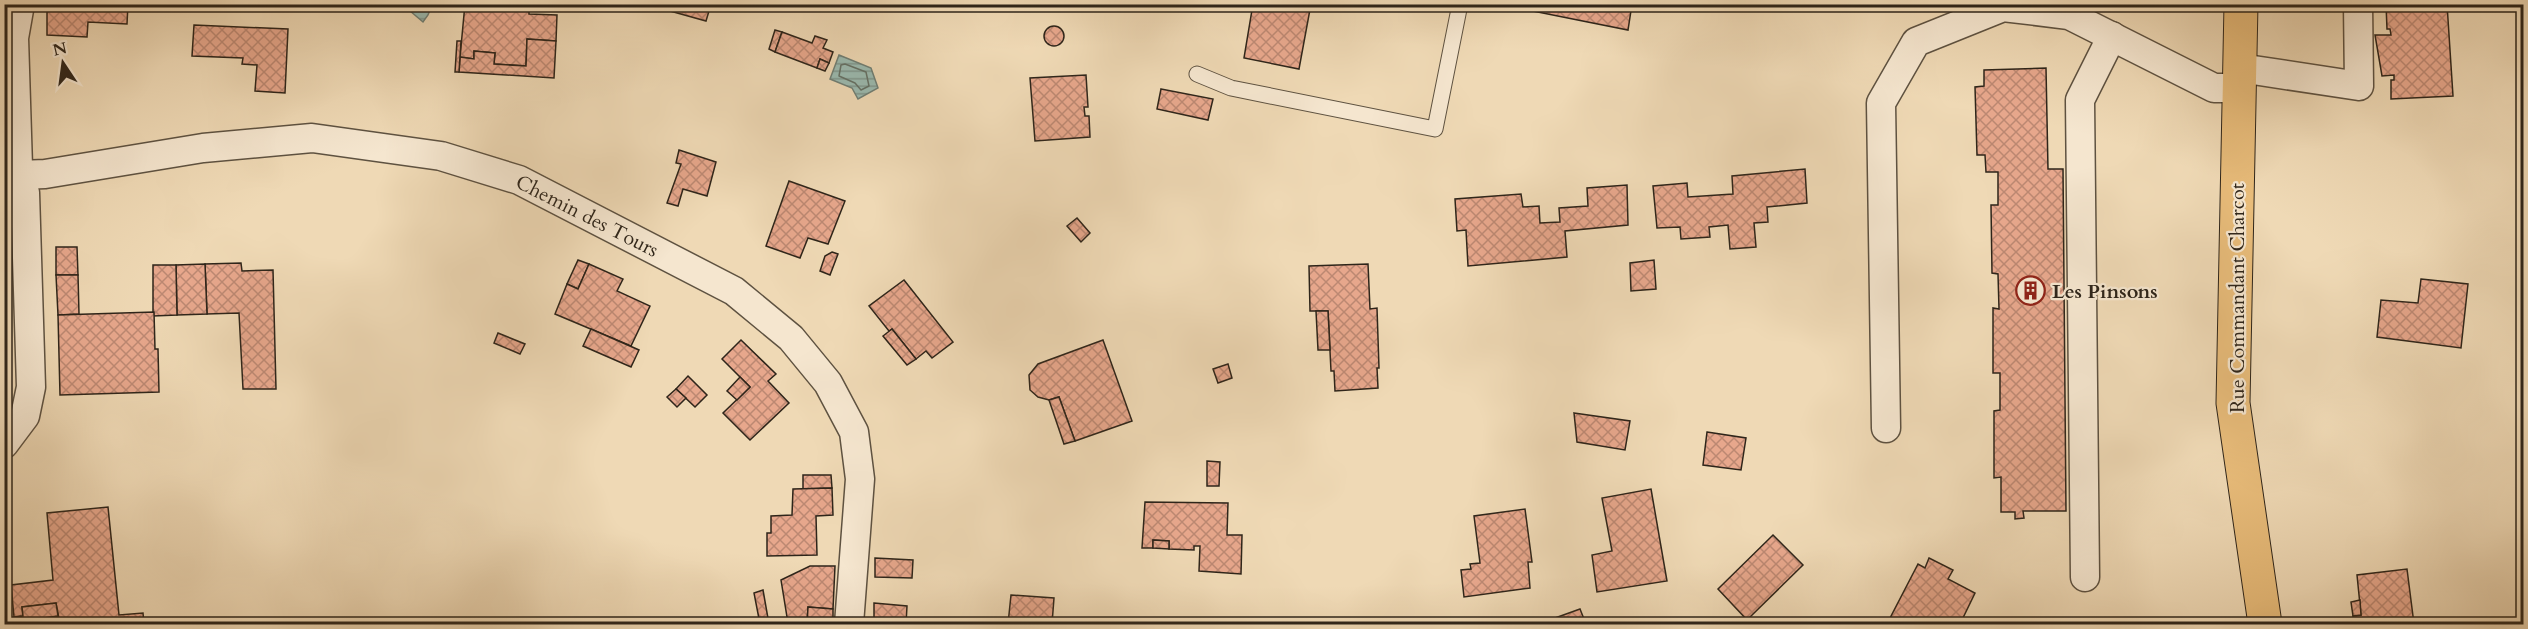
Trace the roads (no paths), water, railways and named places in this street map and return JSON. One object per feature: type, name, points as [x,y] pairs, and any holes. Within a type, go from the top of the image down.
[{"type":"main road","name":"Rue Commandant Charcot","points":[[2241,4],[2233,404],[2265,624]]},
{"type":"street","points":[[4,444],[25,416],[31,387],[25,194],[18,167],[14,38],[20,4]]},
{"type":"street","points":[[1886,428],[1881,103],[1916,42],[2003,7],[2069,15],[2214,88],[2240,78],[2359,86],[2358,4]]},
{"type":"street","points":[[2085,578],[2080,100],[2112,36]]},
{"type":"street","name":"Chemin des Tours","points":[[20,175],[45,174],[203,148],[312,138],[441,156],[519,180],[734,291],[791,338],[828,383],[854,432],[860,479],[849,624]]},
{"type":"lane","points":[[1197,74],[1231,88],[1435,129],[1460,4]]},
{"type":"water","points":[[432,4],[423,22],[403,5]]},
{"type":"water","points":[[839,55],[871,68],[878,88],[858,99],[852,88],[830,79]]},
{"type":"place","name":"Les Pinsons","points":[[2031,291]]}]
